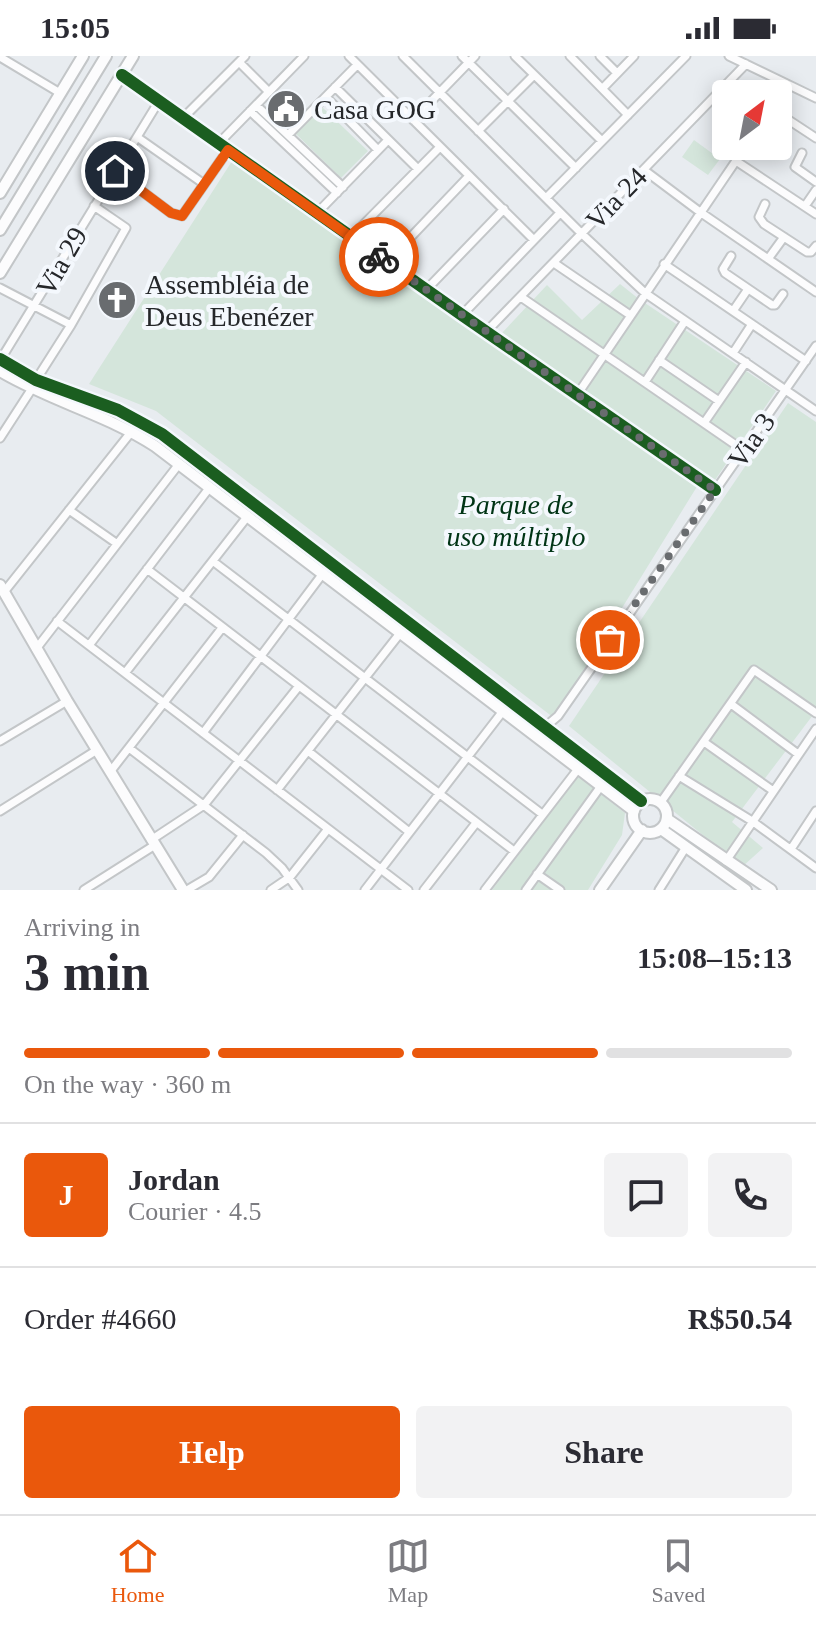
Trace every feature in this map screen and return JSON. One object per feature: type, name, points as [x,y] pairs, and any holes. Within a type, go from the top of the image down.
[{"type":"street","points":[[2,186],[83,56]]},
{"type":"street","points":[[0,230],[106,56]]},
{"type":"street","points":[[0,273],[5,260],[133,56]]},
{"type":"street","points":[[219,143],[304,56]]},
{"type":"street","points":[[349,56],[534,240]]},
{"type":"street","points":[[403,56],[645,293],[816,411]]},
{"type":"street","points":[[462,56],[576,168]]},
{"type":"street","points":[[413,120],[475,56]]},
{"type":"street","points":[[515,56],[602,141]]},
{"type":"street","points":[[522,63],[529,56]]},
{"type":"street","points":[[600,56],[617,73]]},
{"type":"street","points":[[603,88],[634,56]]},
{"type":"street","points":[[546,198],[686,56]]},
{"type":"street","points":[[729,56],[777,80]]},
{"type":"street","points":[[0,57],[60,93]]},
{"type":"street","points":[[576,58],[628,115]]},
{"type":"street","points":[[183,118],[242,59],[269,92]]},
{"type":"street","name":"Via 24","points":[[731,80],[746,64]]},
{"type":"street","points":[[288,135],[357,65]]},
{"type":"street","points":[[122,75],[715,490]]},
{"type":"street","points":[[478,131],[534,75]]},
{"type":"street","points":[[335,87],[418,169]]},
{"type":"street","points":[[792,87],[816,98]]},
{"type":"street","points":[[326,97],[378,150]]},
{"type":"street","name":"Via 24","points":[[486,332],[712,100]]},
{"type":"street","name":"Via 29","points":[[0,288],[34,307],[159,101]]},
{"type":"street","points":[[253,108],[288,135],[340,190]]},
{"type":"street","points":[[253,108],[340,190]]},
{"type":"street","points":[[792,122],[816,138]]},
{"type":"street","points":[[137,137],[204,184]]},
{"type":"street","points":[[317,213],[388,140]]},
{"type":"street","points":[[351,237],[440,147]]},
{"type":"street","points":[[115,171],[177,216],[184,214],[228,150]]},
{"type":"street","points":[[802,153],[796,169],[816,182]]},
{"type":"street","points":[[577,395],[736,161],[816,214]]},
{"type":"street","points":[[644,170],[816,292]]},
{"type":"street","points":[[387,262],[469,176]]},
{"type":"street","points":[[805,206],[816,190]]},
{"type":"street","points":[[765,204],[760,219],[807,252],[816,246]]},
{"type":"street","points":[[0,438],[71,325],[126,228],[94,206]]},
{"type":"street","points":[[426,290],[504,209]]},
{"type":"street","points":[[462,315],[560,213]]},
{"type":"street","points":[[768,259],[784,237]]},
{"type":"street","points":[[731,256],[723,272],[773,306],[783,294]]},
{"type":"street","points":[[554,263],[630,315]]},
{"type":"street","points":[[664,264],[806,361]]},
{"type":"street","points":[[733,311],[748,289]]},
{"type":"street","points":[[521,297],[743,450]]},
{"type":"street","points":[[34,385],[0,359],[34,307],[71,325]]},
{"type":"street","points":[[645,382],[685,321]]},
{"type":"street","points":[[733,353],[752,324]]},
{"type":"street","name":"Via 3","points":[[545,727],[558,716],[816,346]]},
{"type":"street","points":[[659,360],[719,401]]},
{"type":"street","points":[[704,423],[746,362]]},
{"type":"street","points":[[0,371],[85,404],[138,419],[162,434],[458,669],[503,711],[601,786],[638,806]]},
{"type":"street","points":[[85,404],[132,431],[179,464],[401,632],[545,727],[638,806]]},
{"type":"street","points":[[132,431],[2,588],[110,772],[185,890],[209,877],[243,835]]},
{"type":"street","points":[[36,649],[179,464]]},
{"type":"street","points":[[90,644],[210,487]]},
{"type":"street","points":[[69,510],[116,543]]},
{"type":"street","points":[[125,673],[247,517]]},
{"type":"street","points":[[214,562],[542,814]]},
{"type":"street","points":[[147,569],[514,851]]},
{"type":"street","points":[[203,733],[324,572]]},
{"type":"street","points":[[57,621],[408,890]]},
{"type":"street","points":[[110,772],[222,628]]},
{"type":"street","points":[[277,790],[401,632]]},
{"type":"street","points":[[661,802],[754,670],[816,713]]},
{"type":"street","points":[[84,890],[204,805],[299,686]]},
{"type":"street","points":[[0,741],[67,701]]},
{"type":"street","points":[[731,704],[798,754]]},
{"type":"street","points":[[365,890],[503,711]]},
{"type":"street","points":[[726,861],[816,729]]},
{"type":"street","points":[[704,742],[772,790]]},
{"type":"street","points":[[129,748],[266,853],[290,877],[298,890]]},
{"type":"street","points":[[0,811],[97,750]]},
{"type":"street","points":[[308,751],[408,831]]},
{"type":"street","points":[[485,890],[578,769]]},
{"type":"street","points":[[679,776],[752,821],[816,868]]},
{"type":"street","points":[[526,890],[601,786]]},
{"type":"street","points":[[651,799],[661,802],[667,811],[667,819],[661,829],[650,833],[642,830],[634,821],[638,806],[651,799]]},
{"type":"street","points":[[791,849],[816,811]]},
{"type":"street","points":[[667,819],[771,890]]},
{"type":"street","points":[[424,890],[476,823]]},
{"type":"street","points":[[271,890],[290,877],[328,829]]},
{"type":"street","points":[[661,829],[746,890]]},
{"type":"street","points":[[600,890],[642,830]]},
{"type":"street","points":[[659,890],[686,847]]},
{"type":"street","points":[[537,874],[560,890]]},
{"type":"green space","points":[[322,107],[368,151],[341,178],[296,134]]},
{"type":"green space","points":[[694,140],[712,153],[712,160],[719,160],[708,175],[682,157]]},
{"type":"green space","name":"Parque de uso múltiplo","points":[[234,158],[698,485],[554,718],[156,411],[89,384]]},
{"type":"green space","points":[[620,284],[776,391],[715,480],[501,334],[547,285],[582,320]]},
{"type":"green space","points":[[788,403],[816,422],[816,711],[732,822],[763,848],[742,867],[569,726]]},
{"type":"green space","points":[[578,776],[625,813],[622,835],[588,890],[492,890]]},
{"type":"cycle path","points":[[122,75],[715,490]]},
{"type":"cycle path","points":[[0,359],[36,380],[118,410],[162,434],[641,801]]},
{"type":"way so far","points":[[379,257],[715,490],[610,640]]},
{"type":"place","name":"Casa GOG","points":[[286,109]]},
{"type":"place","name":"Assembléia de Deus Ebenézer","points":[[117,300]]},
{"type":"route","points":[[115,171],[171,213],[182,216],[228,150],[379,257]]}]
